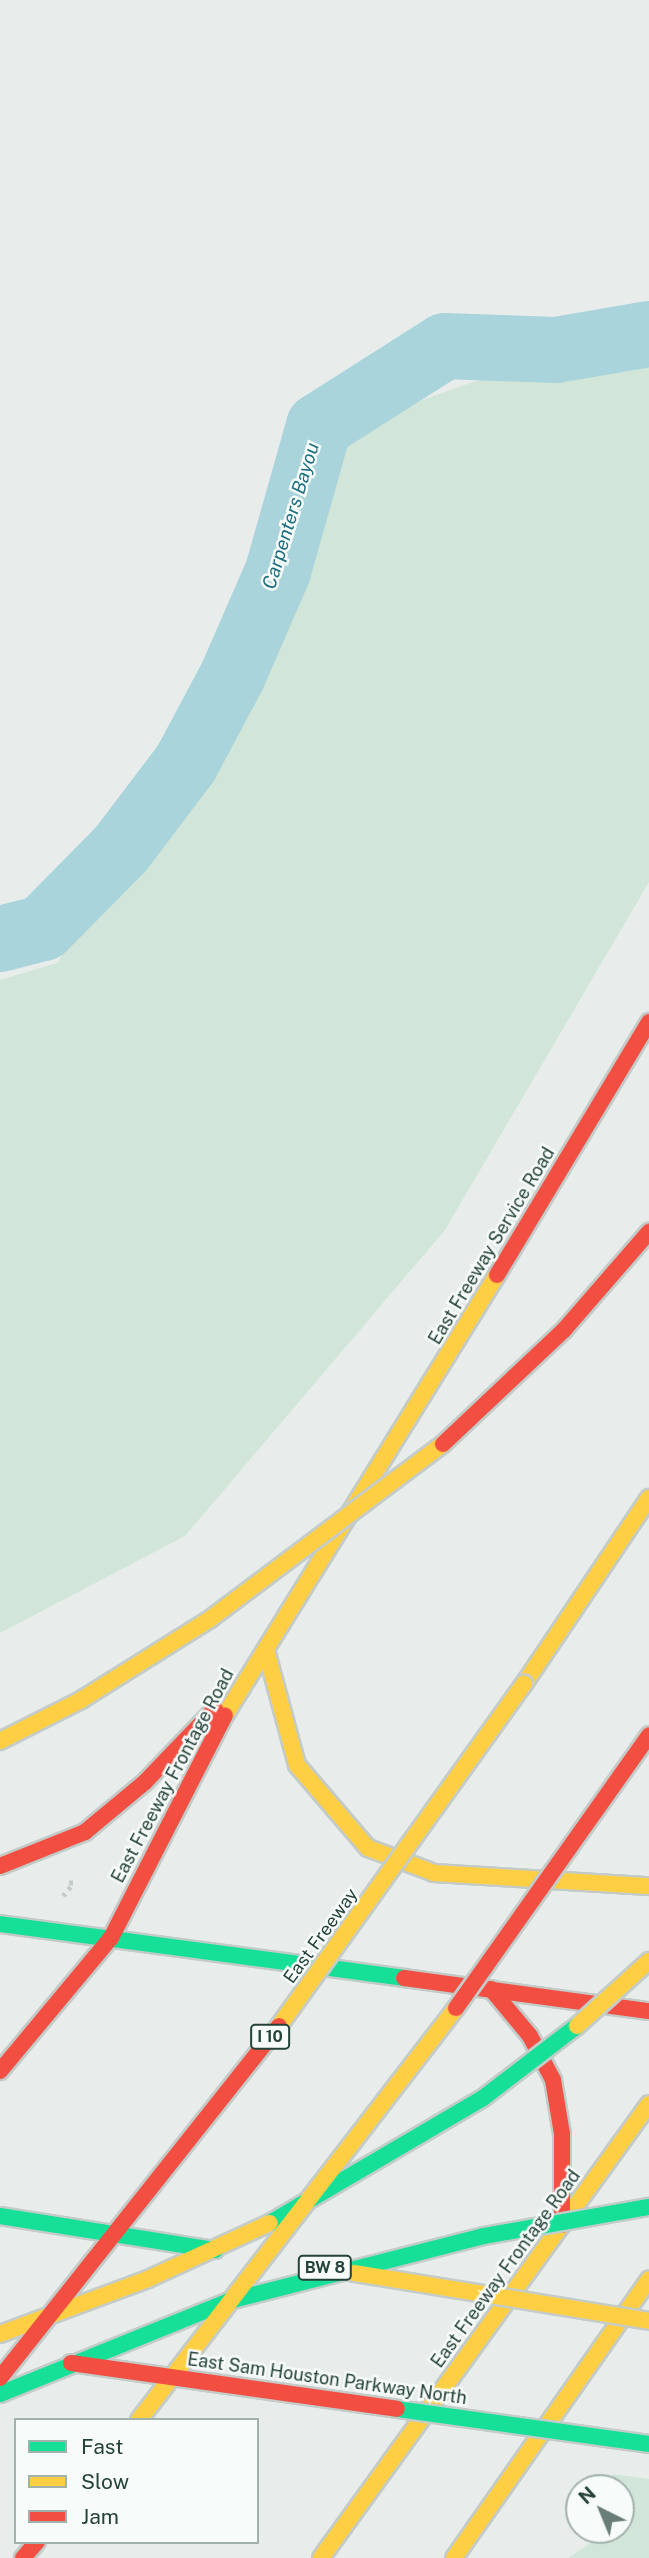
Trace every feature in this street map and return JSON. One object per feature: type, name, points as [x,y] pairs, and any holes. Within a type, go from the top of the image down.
[{"type":"main road","name":"East Freeway Service Road","points":[[368,1490],[649,1022]]},
{"type":"main road","points":[[0,1741],[81,1700],[210,1619],[401,1480],[481,1412],[564,1330],[649,1232]]},
{"type":"main road","name":"East Freeway Frontage Road","points":[[0,2070],[111,1938],[246,1677],[368,1490]]},
{"type":"main road","name":"East Freeway","points":[[0,2378],[126,2224],[283,2021],[524,1684],[649,1498]]},
{"type":"main road","points":[[266,1650],[297,1765],[331,1810],[368,1848],[434,1873],[649,1886]]},
{"type":"main road","points":[[0,1866],[85,1832],[145,1782],[246,1677]]},
{"type":"main road","points":[[141,2418],[410,2073],[649,1735]]},
{"type":"main road","points":[[0,1924],[649,2011]]},
{"type":"main road","points":[[0,2334],[148,2279],[256,2231],[375,2165],[483,2098],[581,2023],[649,1961]]},
{"type":"main road","points":[[491,1989],[530,2036],[553,2080],[562,2134],[562,2225]]},
{"type":"main road","name":"East Freeway Frontage Road","points":[[321,2558],[649,2104]]},
{"type":"main road","points":[[0,2394],[112,2346],[253,2294],[484,2236],[649,2207]]},
{"type":"main road","name":"BW 8","points":[[0,2216],[276,2260]]},
{"type":"main road","name":"BW 8","points":[[304,2265],[649,2321]]},
{"type":"main road","points":[[454,2558],[649,2279]]},
{"type":"main road","name":"East Sam Houston Parkway North","points":[[0,2352],[649,2444]]},
{"type":"main road","points":[[23,2558],[35,2544]]},
{"type":"green space","points":[[589,341],[649,349],[649,882],[445,1230],[185,1536],[0,1633],[0,980],[57,963],[282,611],[340,429]]},
{"type":"green space","points":[[635,2477],[649,2479],[649,2558],[568,2558],[589,2544],[635,2544]]},
{"type":"waterway","name":"Carpenters Bayou","points":[[0,939],[43,928],[121,849],[186,763],[232,677],[278,571],[319,426],[445,346],[556,350],[649,334]]},
{"type":"traffic: fast","points":[[0,1924],[404,1978]]},
{"type":"traffic: fast","points":[[270,2223],[483,2098],[577,2026]]},
{"type":"traffic: fast","points":[[0,2394],[229,2301],[484,2236],[649,2207]]},
{"type":"traffic: fast","points":[[0,2216],[215,2250]]},
{"type":"traffic: fast","points":[[397,2409],[649,2444]]},
{"type":"traffic: slow","points":[[225,1715],[497,1275]]},
{"type":"traffic: slow","points":[[0,1741],[81,1700],[210,1619],[443,1444]]},
{"type":"traffic: slow","points":[[524,1684],[649,1498]]},
{"type":"traffic: slow","points":[[266,1650],[297,1765],[368,1848],[434,1873],[649,1886]]},
{"type":"traffic: slow","points":[[279,2026],[524,1684]]},
{"type":"traffic: slow","points":[[577,2026],[649,1961]]},
{"type":"traffic: slow","points":[[141,2418],[456,2008]]},
{"type":"traffic: slow","points":[[321,2558],[649,2104]]},
{"type":"traffic: slow","points":[[0,2334],[148,2279],[270,2223]]},
{"type":"traffic: slow","points":[[354,2273],[649,2321]]},
{"type":"traffic: slow","points":[[454,2558],[649,2279]]},
{"type":"traffic: jam","points":[[497,1275],[649,1022]]},
{"type":"traffic: jam","points":[[443,1444],[564,1330],[649,1232]]},
{"type":"traffic: jam","points":[[0,1866],[85,1832],[145,1782],[215,1709]]},
{"type":"traffic: jam","points":[[0,2071],[111,1938],[225,1715]]},
{"type":"traffic: jam","points":[[456,2008],[649,1735]]},
{"type":"traffic: jam","points":[[404,1978],[649,2011]]},
{"type":"traffic: jam","points":[[491,1989],[530,2036],[553,2080],[562,2134],[562,2225]]},
{"type":"traffic: jam","points":[[0,2378],[279,2026]]},
{"type":"traffic: jam","points":[[71,2363],[397,2409]]},
{"type":"traffic: jam","points":[[23,2558],[35,2544]]}]
